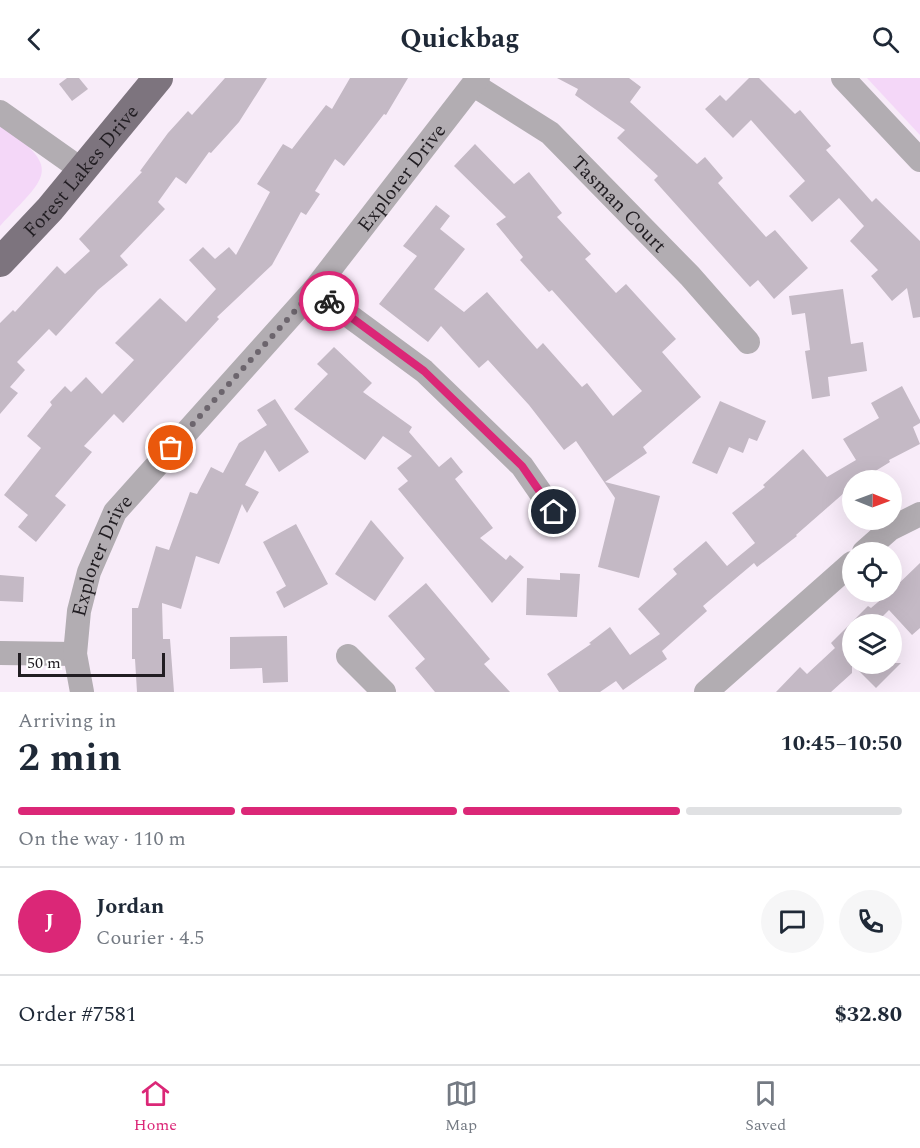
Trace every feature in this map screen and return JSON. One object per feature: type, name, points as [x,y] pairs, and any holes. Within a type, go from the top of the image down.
[{"type":"main road","name":"Forest Lakes Drive","points":[[0,262],[76,166],[138,78]]},
{"type":"main road","name":"Forest Lakes Drive","points":[[0,237],[76,166],[158,78]]},
{"type":"street","points":[[843,78],[920,160]]},
{"type":"street","name":"Explorer Drive","points":[[82,692],[75,654],[80,611],[89,572],[115,512],[314,290],[476,82]]},
{"type":"street","name":"Tasman Court","points":[[476,82],[550,133],[690,276],[748,342]]},
{"type":"street","points":[[0,112],[76,166]]},
{"type":"street","points":[[314,290],[424,371],[522,466],[554,512]]},
{"type":"street","points":[[875,542],[890,529],[920,514]]},
{"type":"street","points":[[706,692],[842,572]]},
{"type":"street","points":[[0,653],[75,654]]},
{"type":"street","points":[[348,656],[384,692]]},
{"type":"shaded area","points":[[867,78],[920,78],[920,135]]},
{"type":"shaded area","points":[[0,124],[34,152],[41,163],[42,173],[29,195],[0,226]]},
{"type":"building","points":[[67,78],[79,78],[88,89],[72,101],[59,84]]},
{"type":"building","points":[[225,78],[267,78],[239,122],[211,153],[209,152],[186,184],[176,177],[158,202],[165,209],[120,256],[128,265],[98,290],[56,336],[49,329],[17,362],[25,370],[10,387],[18,393],[0,414],[0,323],[13,310],[15,312],[57,266],[65,274],[90,251],[79,239],[142,172],[140,171],[168,133],[188,111],[192,115]]},
{"type":"building","points":[[350,78],[408,78],[386,115],[384,114],[344,166],[335,159],[315,191],[320,194],[306,215],[301,212],[272,265],[217,317],[219,319],[123,423],[114,414],[84,446],[92,452],[55,496],[66,505],[36,542],[18,527],[28,515],[4,495],[41,448],[27,436],[52,405],[50,402],[65,386],[71,392],[86,377],[102,394],[134,360],[115,343],[160,298],[186,322],[216,289],[189,260],[203,247],[215,259],[229,247],[236,255],[270,192],[257,184],[283,144],[292,149],[326,105],[332,109]]},
{"type":"building","points":[[557,78],[629,78],[641,87],[630,102],[697,164],[705,157],[723,178],[718,183],[766,237],[775,230],[808,268],[774,299],[758,280],[750,287],[654,180],[658,176],[617,138],[625,130],[575,95],[578,89]]},
{"type":"building","points":[[749,78],[759,78],[795,114],[800,110],[831,146],[826,150],[872,202],[876,198],[920,241],[920,317],[913,318],[907,288],[892,301],[871,276],[878,270],[850,241],[864,226],[839,198],[812,222],[789,196],[805,181],[751,120],[733,138],[705,109],[720,95],[726,101]]},
{"type":"building","points":[[475,144],[514,184],[529,172],[562,213],[557,217],[591,254],[585,259],[616,293],[626,284],[676,339],[662,352],[701,397],[643,447],[647,453],[605,482],[660,496],[639,578],[598,567],[615,498],[576,441],[564,450],[529,405],[488,360],[479,368],[441,326],[428,342],[379,304],[417,256],[403,246],[436,205],[450,216],[440,229],[465,249],[434,289],[464,312],[487,292],[537,349],[543,343],[582,387],[587,383],[613,416],[642,391],[552,290],[549,292],[520,260],[523,257],[496,224],[506,217],[454,166]]},
{"type":"building","points":[[843,289],[851,344],[863,342],[867,371],[828,377],[830,396],[812,399],[805,351],[810,350],[805,313],[792,315],[789,296]]},
{"type":"building","points":[[334,347],[372,383],[363,392],[412,427],[409,432],[439,467],[451,457],[463,472],[455,479],[493,528],[480,538],[506,560],[510,555],[524,567],[492,603],[398,489],[408,481],[397,468],[412,456],[383,436],[365,460],[294,409],[328,374],[317,364]]},
{"type":"building","points":[[902,386],[920,420],[920,423],[913,427],[920,444],[889,460],[890,462],[877,470],[842,470],[842,495],[797,536],[757,567],[754,563],[703,606],[707,611],[662,651],[667,659],[623,690],[616,681],[600,692],[559,692],[547,674],[591,644],[589,643],[610,627],[630,655],[660,634],[638,609],[677,574],[673,569],[706,541],[727,566],[755,543],[732,513],[765,487],[763,485],[803,449],[827,477],[856,460],[843,439],[879,418],[871,403]]},
{"type":"building","points":[[275,399],[309,452],[279,472],[265,450],[245,485],[259,492],[247,513],[242,504],[219,564],[196,556],[181,609],[162,603],[163,639],[170,639],[174,692],[137,692],[135,659],[132,659],[132,608],[138,608],[156,546],[169,550],[190,492],[197,494],[211,467],[223,473],[239,443],[267,425],[257,410]]},
{"type":"building","points":[[720,401],[766,421],[757,441],[749,438],[743,453],[729,447],[717,474],[692,463]]},
{"type":"building","points":[[371,520],[404,558],[375,601],[335,574]]},
{"type":"building","points":[[296,524],[328,584],[284,608],[276,592],[286,586],[263,542]]},
{"type":"building","points":[[920,563],[920,628],[912,635],[902,624],[902,614],[893,614],[889,610],[885,614],[860,614],[868,606],[871,608],[878,602],[902,602],[902,580]]},
{"type":"building","points":[[560,573],[580,574],[577,617],[526,615],[527,578],[560,580]]},
{"type":"building","points":[[0,575],[24,577],[23,602],[0,601]]},
{"type":"building","points":[[426,583],[490,659],[484,664],[510,692],[435,692],[415,668],[425,659],[388,616]]},
{"type":"building","points":[[842,632],[842,674],[851,674],[831,692],[776,692],[800,667],[807,674],[835,648],[831,643]]},
{"type":"building","points":[[287,636],[288,682],[263,683],[262,668],[230,669],[230,637]]},
{"type":"building","points":[[862,674],[890,674],[876,688]]},
{"type":"way so far","points":[[171,448],[314,290],[329,301]]},
{"type":"route","points":[[329,301],[424,371],[522,466],[554,512]]}]
